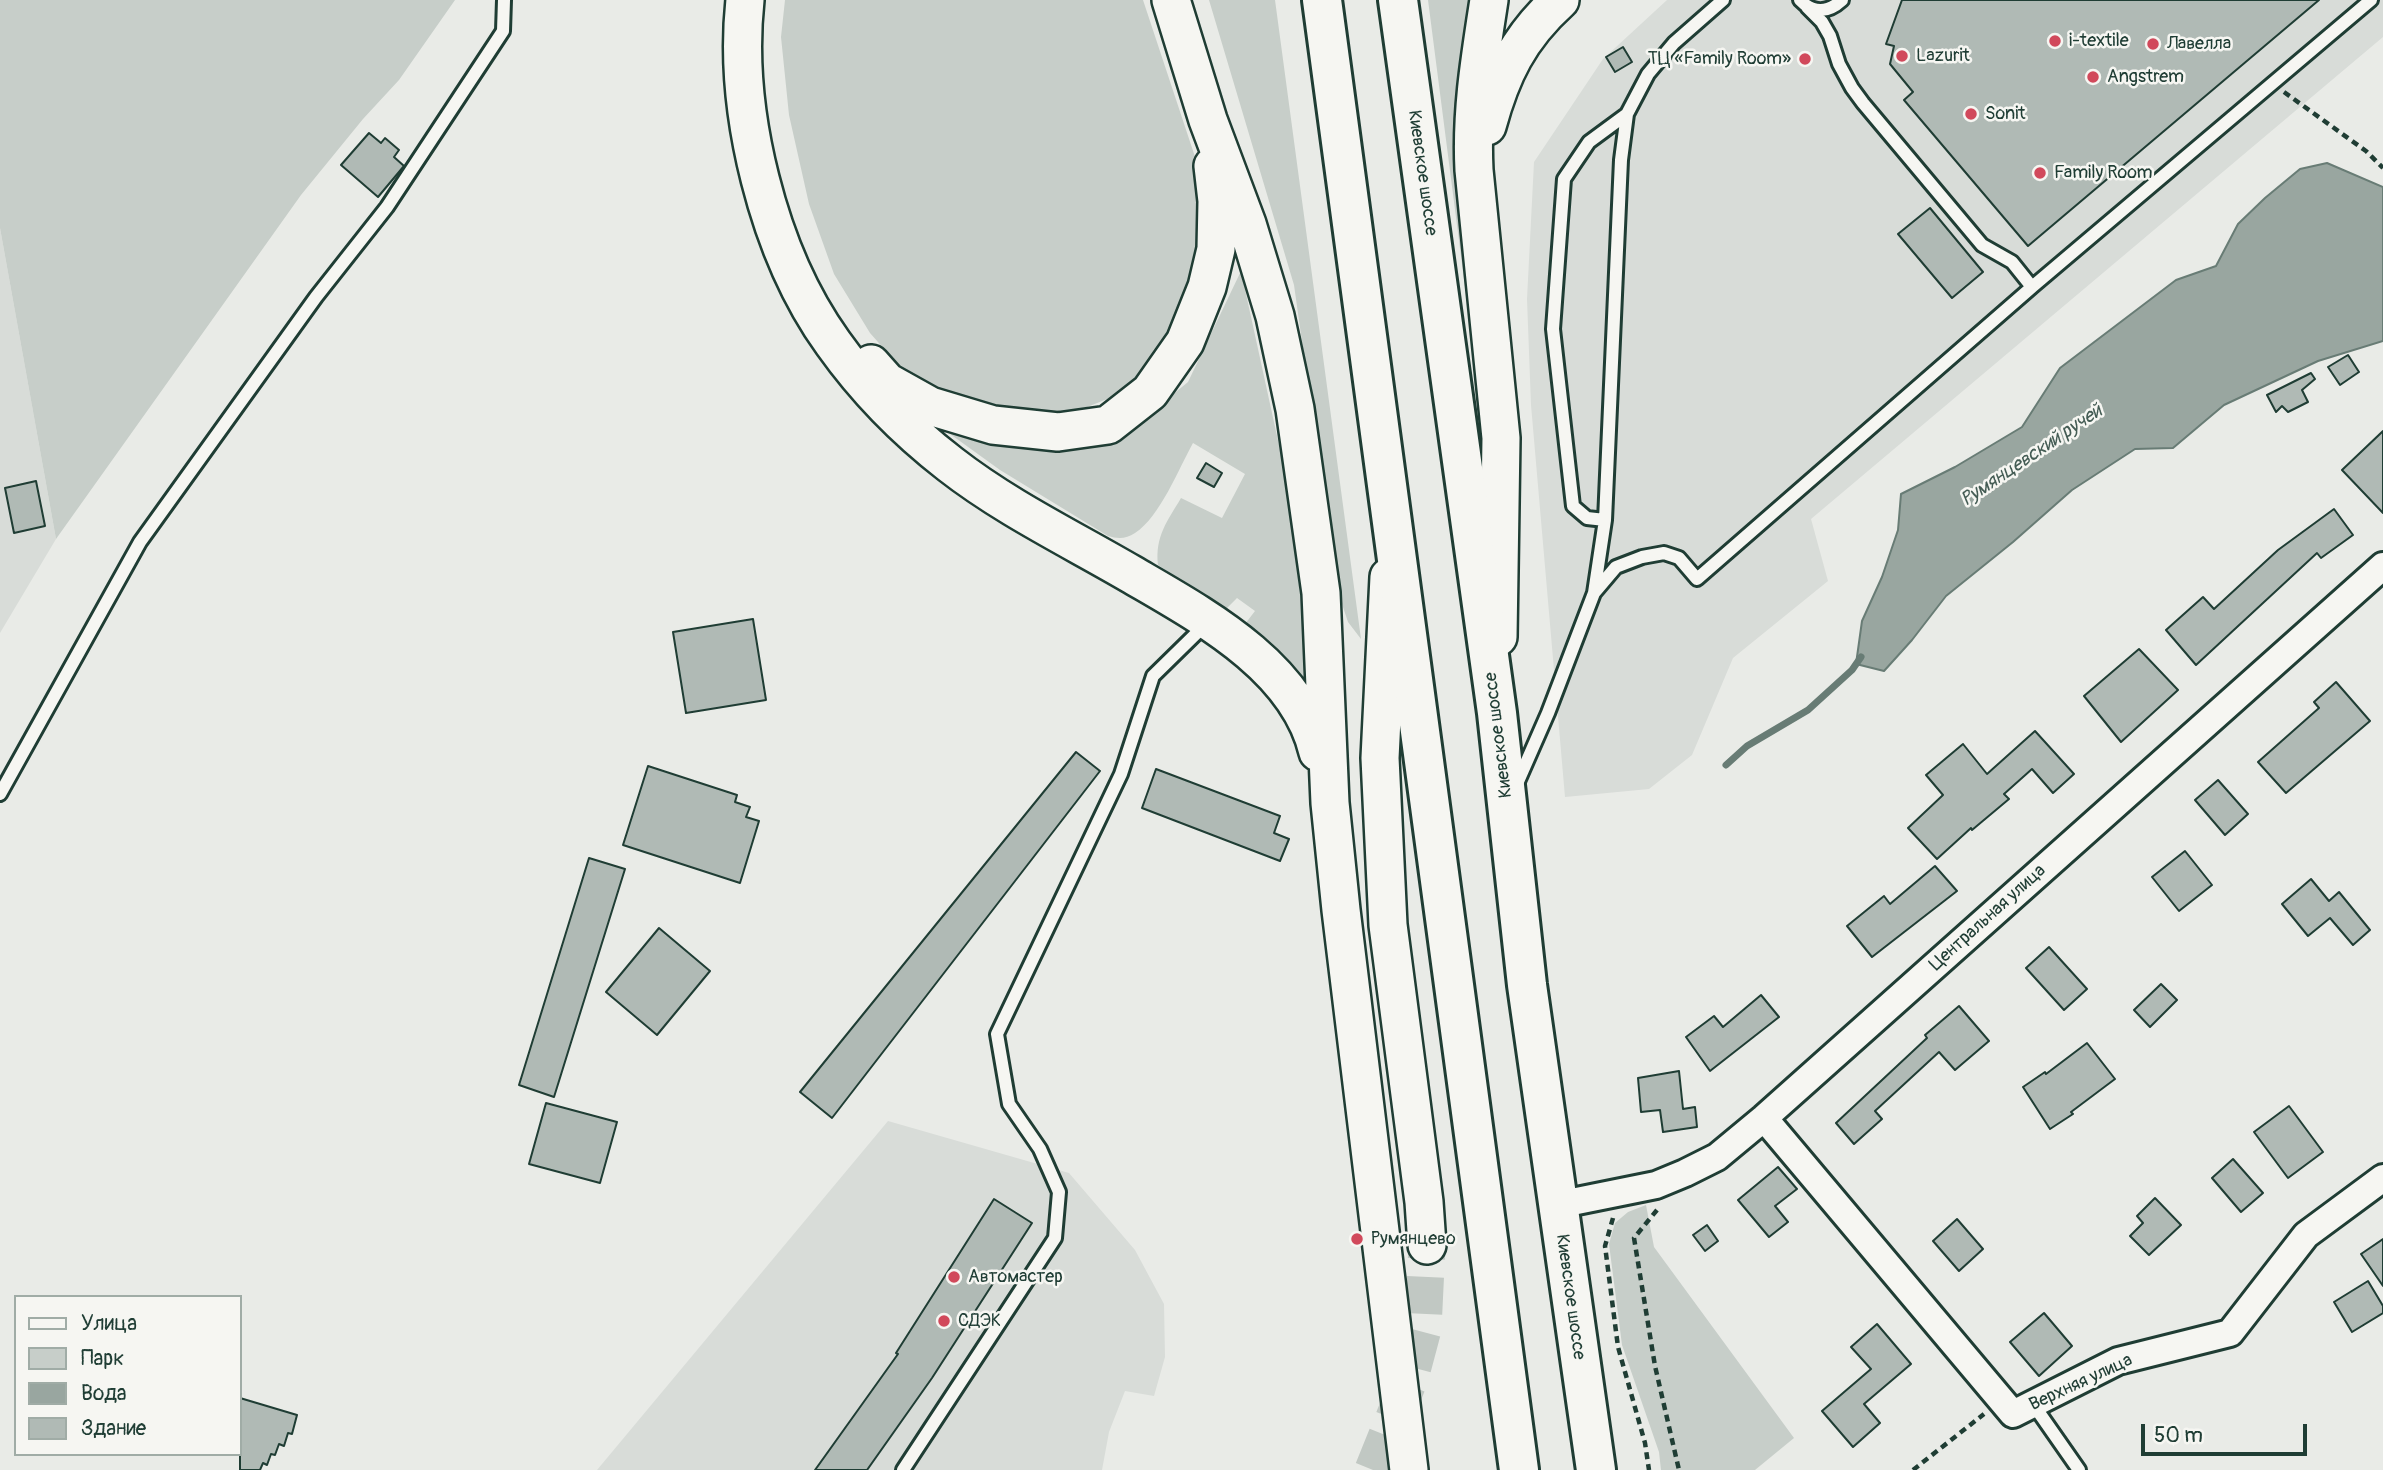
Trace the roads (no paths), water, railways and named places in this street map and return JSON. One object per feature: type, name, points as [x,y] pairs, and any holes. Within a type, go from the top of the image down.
[{"type":"highway","points":[[1322,0],[1519,1470]]},
{"type":"highway","name":"Киевское шоссе","points":[[1398,0],[1497,713],[1527,985],[1596,1470]]},
{"type":"main road","points":[[745,0],[745,90],[760,178],[794,276],[833,343],[899,421],[953,467],[999,498],[1168,596],[1208,622],[1270,671],[1300,706],[1316,746],[1330,803]]},
{"type":"main road","points":[[763,0],[762,60],[770,137],[793,228],[808,268],[831,314],[887,382],[930,406],[993,425],[1058,432],[1108,425],[1150,392],[1185,342],[1207,287],[1216,249],[1217,201],[1208,120]]},
{"type":"main road","points":[[1171,0],[1208,120],[1251,237],[1275,316],[1295,409],[1321,593],[1330,803],[1342,923],[1409,1470]]},
{"type":"main road","points":[[1489,0],[1478,65],[1472,128],[1501,438],[1497,713]]},
{"type":"main road","points":[[1479,217],[1486,131],[1495,95],[1524,37],[1560,0]]},
{"type":"main road","points":[[1392,523],[1380,758],[1385,870],[1388,925],[1424,1202],[1427,1245]]},
{"type":"street","name":"Центральная улица","points":[[1557,1205],[1656,1185],[1717,1157],[2383,566]]},
{"type":"street","name":"Верхняя улица","points":[[1764,1118],[2013,1414],[2118,1361],[2230,1333],[2306,1235],[2383,1178]]},
{"type":"lane","points":[[0,794],[140,542],[316,297],[387,208],[503,32],[504,0]]},
{"type":"lane","points":[[1507,806],[1548,713],[1594,593],[1605,520],[1620,160],[1627,114],[1648,74],[1674,43],[1723,0]]},
{"type":"lane","points":[[1804,4],[1824,10],[1832,8],[1842,0]]},
{"type":"lane","points":[[1830,36],[1833,19],[1842,0]]},
{"type":"lane","points":[[1594,593],[1616,568],[1642,557],[1664,553],[1679,558],[1697,579],[2032,287],[2371,0]]},
{"type":"lane","points":[[1804,4],[1822,22],[1830,36],[1839,64],[1863,103],[1982,244],[2012,262],[2032,287]]},
{"type":"lane","points":[[1605,520],[1587,518],[1573,506],[1553,329],[1564,179],[1589,142],[1627,114]]},
{"type":"lane","points":[[903,1470],[1055,1238],[1059,1192],[1040,1149],[1009,1104],[997,1034],[1121,774],[1153,676],[1208,622]]},
{"type":"lane","points":[[2033,1404],[2079,1470]]},
{"type":"water","points":[[2327,163],[2383,187],[2383,341],[2318,361],[2224,405],[2173,448],[2135,449],[2072,490],[1946,596],[1884,671],[1856,664],[1862,621],[1882,577],[1898,530],[1901,494],[1955,467],[2022,427],[2060,368],[2176,280],[2216,266],[2238,224],[2265,198],[2300,169]]},
{"type":"waterway","name":"Румянцевский ручей","points":[[1726,765],[1747,746],[1808,710],[1852,670],[1861,657]]},
{"type":"tunnel","points":[[1373,1470],[1410,1378],[1423,1329],[1427,1245]]},
{"type":"place","name":"i-textile","points":[[2055,41]]},
{"type":"place","name":"Лавелла","points":[[2153,44]]},
{"type":"place","name":"Lazurit","points":[[1902,56]]},
{"type":"place","name":"ТЦ «Family Room»","points":[[1805,59]]},
{"type":"place","name":"Angstrem","points":[[2093,77]]},
{"type":"place","name":"Sonit","points":[[1971,114]]},
{"type":"place","name":"Family Room","points":[[2040,173]]},
{"type":"place","name":"Румянцево","points":[[1357,1239]]},
{"type":"place","name":"Автомастер","points":[[954,1277]]},
{"type":"place","name":"СДЭК","points":[[944,1321]]}]
